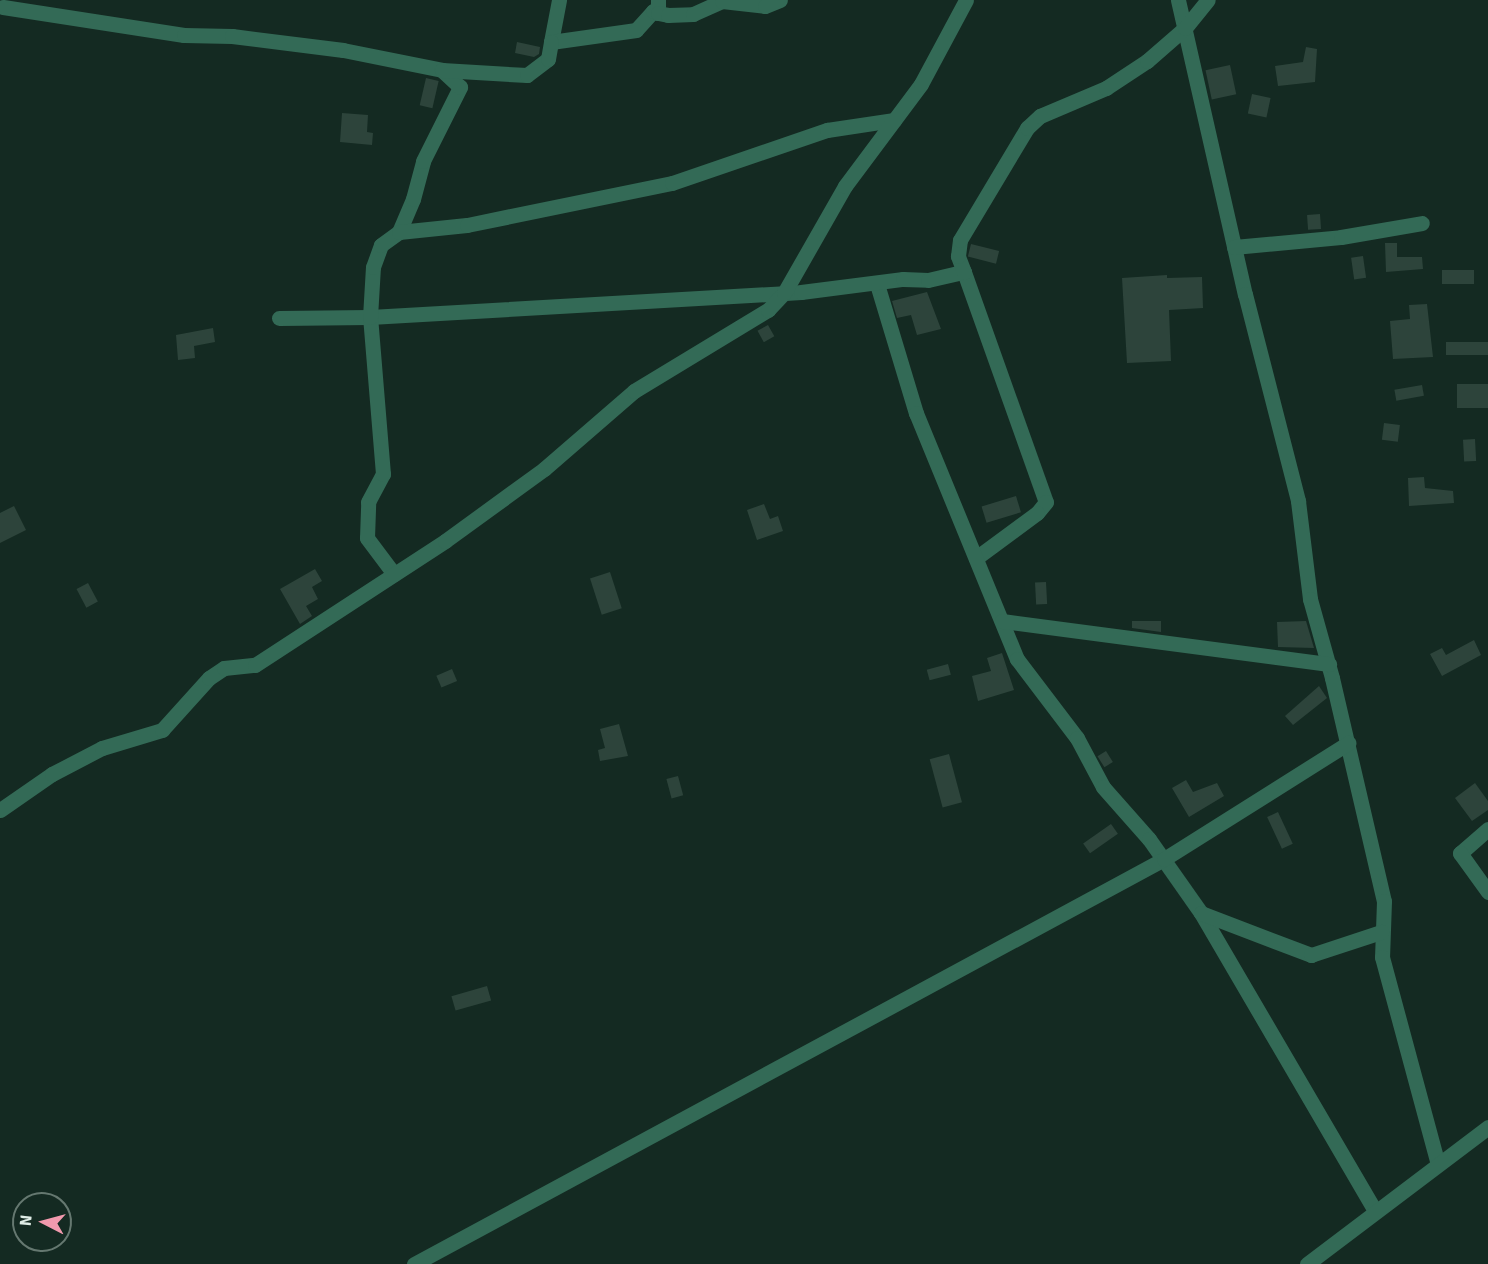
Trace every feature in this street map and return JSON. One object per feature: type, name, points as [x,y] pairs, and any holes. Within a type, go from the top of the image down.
[{"type":"street","points":[[3,8],[184,35],[232,36],[343,50],[442,70],[527,75],[548,59],[559,0]]},
{"type":"street","points":[[551,42],[636,30],[658,6],[693,14],[722,1],[765,6],[780,0]]},
{"type":"street","points":[[0,810],[52,774],[102,748],[162,730],[209,678],[224,668],[255,665],[394,574],[544,469],[634,391],[768,310],[784,293],[845,186],[921,84],[966,0]]},
{"type":"street","points":[[1178,0],[1234,247],[1298,501],[1310,599],[1329,664],[1384,901],[1381,932],[1382,957],[1438,1164]]},
{"type":"street","points":[[976,558],[1036,513],[1046,502],[958,256],[960,240],[1027,128],[1048,111],[1106,88],[1185,28],[1208,0]]},
{"type":"street","points":[[399,232],[413,199],[423,161],[460,87],[442,70]]},
{"type":"street","points":[[394,574],[367,538],[368,502],[382,474],[370,317],[373,267],[381,245],[399,232],[467,225],[672,183],[827,130],[894,120]]},
{"type":"street","points":[[1234,247],[1341,237],[1422,223]]},
{"type":"street","points":[[279,318],[370,317],[784,293],[928,280],[964,272]]},
{"type":"street","points":[[877,284],[913,404],[1017,659],[1033,685],[1077,738],[1103,787],[1164,859],[1201,913],[1375,1211]]},
{"type":"street","points":[[1002,621],[1329,664]]},
{"type":"street","points":[[414,1264],[1164,859],[1348,743]]},
{"type":"street","points":[[1488,829],[1460,853],[1488,892]]},
{"type":"street","points":[[1201,913],[1311,955],[1381,932]]},
{"type":"street","points":[[1307,1264],[1488,1127]]},
{"type":"building","points":[[517,42],[540,47],[539,54],[534,57],[515,53]]},
{"type":"building","points":[[1306,47],[1317,49],[1315,82],[1278,86],[1275,66],[1303,62]]},
{"type":"building","points":[[1230,65],[1236,94],[1212,100],[1206,70]]},
{"type":"building","points":[[426,78],[439,81],[432,108],[420,105]]},
{"type":"building","points":[[1252,94],[1271,98],[1266,118],[1248,114]]},
{"type":"building","points":[[342,113],[368,115],[367,132],[373,133],[372,145],[340,142]]},
{"type":"building","points":[[1320,214],[1321,229],[1308,230],[1307,215]]},
{"type":"building","points":[[1385,243],[1397,243],[1397,257],[1422,257],[1423,269],[1386,272]]},
{"type":"building","points":[[971,244],[999,251],[996,264],[968,257]]},
{"type":"building","points":[[1363,256],[1366,278],[1354,279],[1351,258]]},
{"type":"building","points":[[1442,270],[1474,270],[1474,284],[1442,284]]},
{"type":"building","points":[[1167,275],[1167,278],[1202,277],[1203,308],[1169,310],[1171,361],[1127,363],[1122,278]]},
{"type":"building","points":[[927,292],[941,329],[917,335],[911,315],[897,318],[892,301]]},
{"type":"building","points":[[1427,304],[1433,357],[1393,359],[1390,321],[1410,319],[1409,305]]},
{"type":"building","points":[[768,325],[774,336],[764,342],[758,331]]},
{"type":"building","points":[[213,328],[215,342],[194,346],[195,358],[178,360],[176,335]]},
{"type":"building","points":[[1446,342],[1488,342],[1488,355],[1446,355]]},
{"type":"building","points":[[1457,384],[1488,384],[1488,408],[1457,408]]},
{"type":"building","points":[[1422,385],[1424,396],[1396,401],[1394,390]]},
{"type":"building","points":[[1384,423],[1400,425],[1398,442],[1382,440]]},
{"type":"building","points":[[1475,439],[1476,461],[1464,462],[1463,440]]},
{"type":"building","points":[[1424,477],[1425,488],[1453,491],[1454,503],[1409,506],[1408,478]]},
{"type":"building","points":[[1016,496],[1021,512],[987,523],[982,507]]},
{"type":"building","points":[[764,504],[770,519],[778,516],[783,531],[757,540],[747,510]]},
{"type":"building","points":[[14,506],[26,530],[0,543],[0,513]]},
{"type":"building","points":[[315,569],[322,581],[312,587],[318,599],[306,606],[312,616],[300,624],[280,589]]},
{"type":"building","points":[[610,572],[622,608],[602,615],[590,578]]},
{"type":"building","points":[[1046,582],[1047,604],[1036,605],[1035,583]]},
{"type":"building","points":[[88,583],[98,602],[86,608],[77,589]]},
{"type":"building","points":[[1132,621],[1161,621],[1161,632],[1132,628]]},
{"type":"building","points":[[1306,621],[1314,648],[1278,647],[1277,622]]},
{"type":"building","points":[[1474,640],[1481,655],[1442,676],[1430,654],[1442,648],[1446,655]]},
{"type":"building","points":[[1002,653],[1014,690],[978,701],[972,676],[991,671],[987,658]]},
{"type":"building","points":[[948,664],[951,675],[930,680],[927,670]]},
{"type":"building","points":[[452,669],[457,681],[441,688],[436,676]]},
{"type":"building","points":[[1319,686],[1327,698],[1293,725],[1285,716]]},
{"type":"building","points":[[619,724],[628,756],[600,761],[598,750],[605,748],[600,729]]},
{"type":"building","points":[[1106,751],[1113,762],[1104,767],[1098,756]]},
{"type":"building","points":[[949,754],[962,802],[943,807],[930,759]]},
{"type":"building","points":[[678,776],[683,795],[672,798],[666,779]]},
{"type":"building","points":[[1186,780],[1193,792],[1217,783],[1224,796],[1189,817],[1172,788]]},
{"type":"building","points":[[1475,783],[1488,801],[1488,810],[1472,821],[1455,798]]},
{"type":"building","points":[[1278,812],[1293,844],[1282,849],[1267,817]]},
{"type":"building","points":[[1111,824],[1118,834],[1090,853],[1083,844]]},
{"type":"building","points":[[487,986],[491,1000],[456,1011],[451,996]]}]
